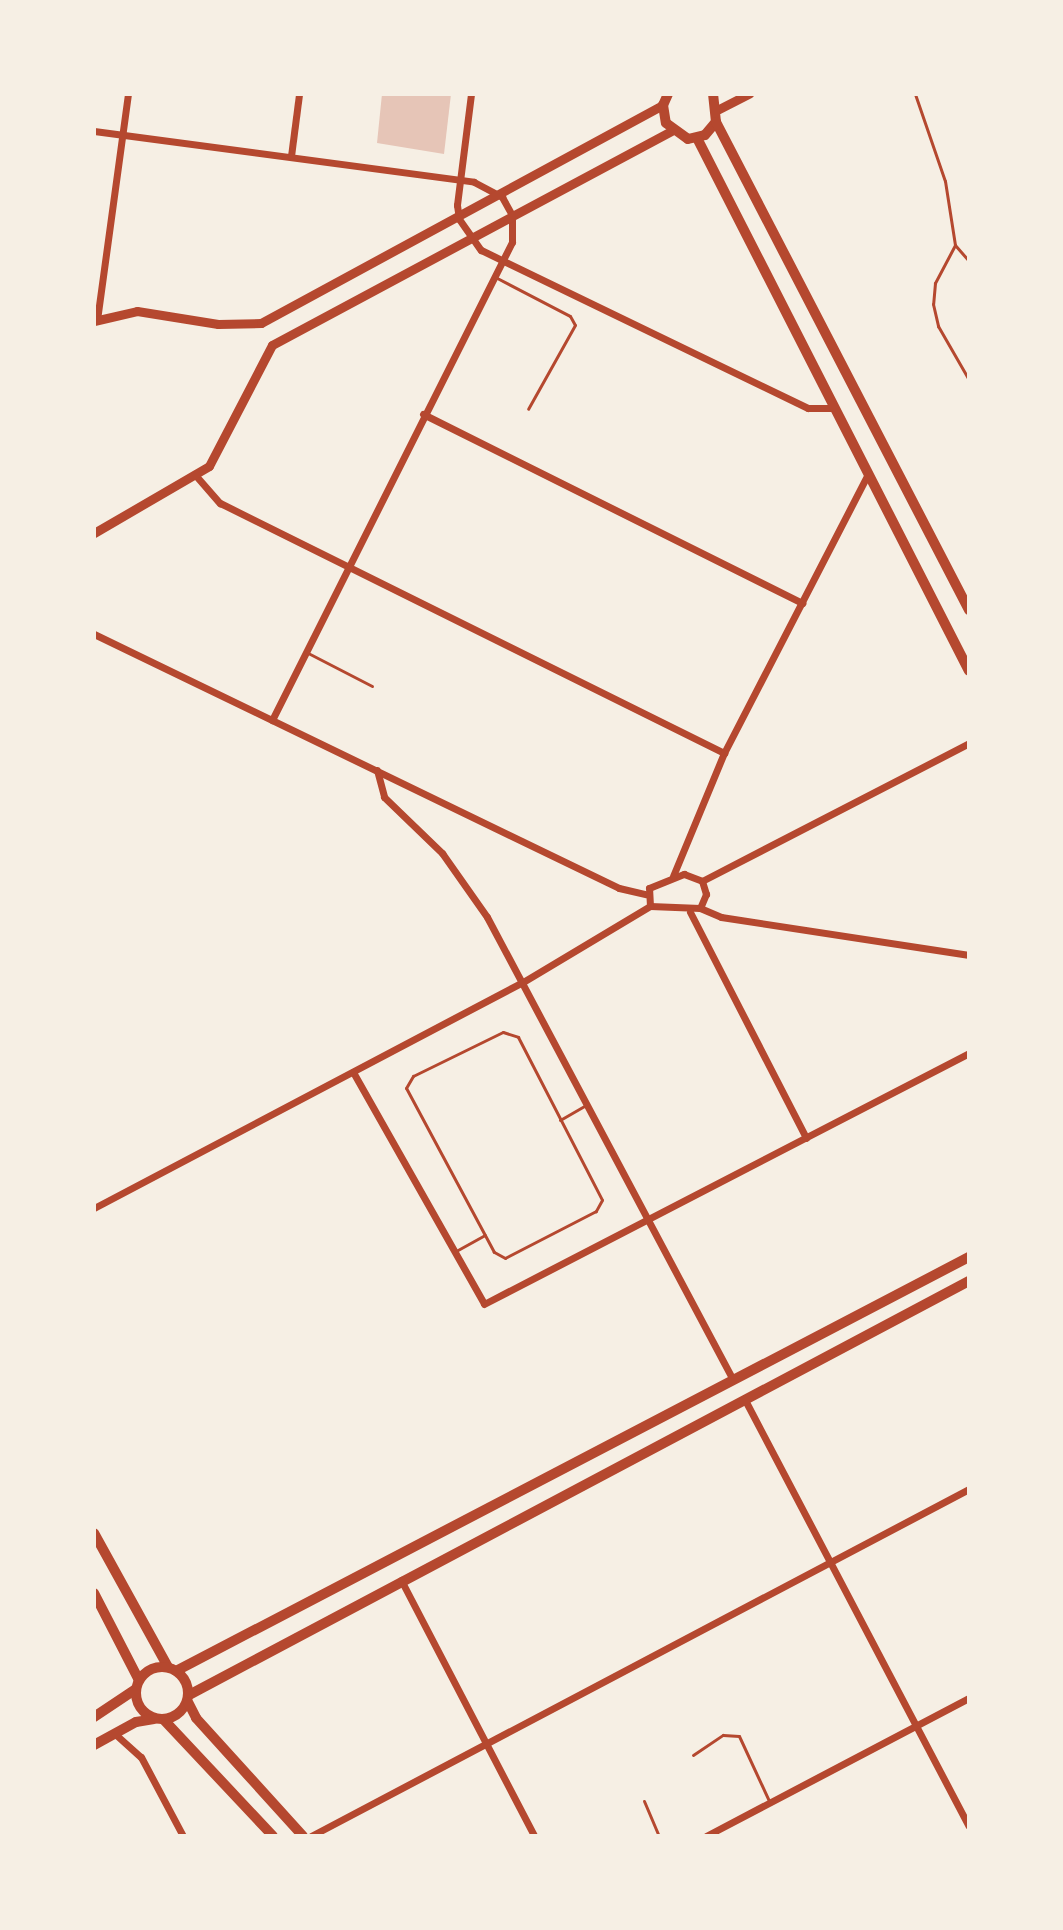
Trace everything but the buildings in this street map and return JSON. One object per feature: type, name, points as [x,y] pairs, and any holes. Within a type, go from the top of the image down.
[{"type":"main road","points":[[668,94],[663,105],[671,131],[697,138],[969,671]]},
{"type":"main road","points":[[697,138],[716,122],[719,109],[713,94]]},
{"type":"main road","points":[[716,122],[969,610]]},
{"type":"main road","points":[[94,1717],[138,1684],[153,1668],[172,1669],[969,1257]]},
{"type":"main road","points":[[94,1745],[114,1733],[179,1714],[188,1698],[401,1580],[969,1281]]},
{"type":"main road","points":[[94,1533],[188,1698],[196,1718],[303,1836]]},
{"type":"main road","points":[[94,1593],[138,1684],[141,1710],[159,1719],[273,1836]]},
{"type":"street","points":[[128,94],[96,321],[137,311],[218,324],[261,323],[502,197],[663,105]]},
{"type":"street","points":[[291,156],[299,94]]},
{"type":"street","points":[[471,94],[457,179],[459,219],[470,239],[500,263],[808,408],[834,408]]},
{"type":"street","points":[[719,109],[749,94]]},
{"type":"street","points":[[94,131],[457,179],[502,197],[512,215],[512,242],[346,567],[272,720]]},
{"type":"street","points":[[94,533],[197,477],[209,466],[272,345],[671,131]]},
{"type":"street","points":[[423,414],[802,603]]},
{"type":"street","points":[[673,876],[724,753],[868,474]]},
{"type":"street","points":[[197,477],[220,503],[724,753]]},
{"type":"street","points":[[94,634],[619,888],[646,894],[673,876],[694,875],[702,881],[706,894],[700,908]]},
{"type":"street","points":[[702,881],[969,743]]},
{"type":"street","points":[[377,770],[384,797],[466,882],[523,982],[732,1378]]},
{"type":"street","points":[[646,894],[650,906]]},
{"type":"street","points":[[94,1208],[523,982],[650,906],[690,912],[700,908],[737,920],[969,955]]},
{"type":"street","points":[[690,912],[806,1138]]},
{"type":"street","points":[[353,1072],[484,1304],[969,1053]]},
{"type":"street","points":[[745,1400],[969,1826]]},
{"type":"street","points":[[311,1836],[969,1489]]},
{"type":"street","points":[[401,1580],[534,1836]]},
{"type":"street","points":[[706,1836],[969,1698]]},
{"type":"street","points":[[114,1733],[141,1757],[183,1836]]},
{"type":"lane","points":[[915,94],[945,181],[955,245],[969,261]]},
{"type":"lane","points":[[955,245],[935,283],[933,304],[938,326],[969,380]]},
{"type":"lane","points":[[493,276],[570,316],[575,325],[528,409]]},
{"type":"lane","points":[[305,652],[372,686]]},
{"type":"lane","points":[[512,1032],[560,1120],[601,1195],[600,1208],[505,1258],[497,1255],[485,1235],[408,1092],[409,1079],[512,1032]]},
{"type":"lane","points":[[560,1120],[586,1105]]},
{"type":"lane","points":[[454,1252],[485,1235]]},
{"type":"lane","points":[[693,1755],[723,1735],[739,1736],[770,1803]]},
{"type":"lane","points":[[644,1801],[659,1836]]}]
